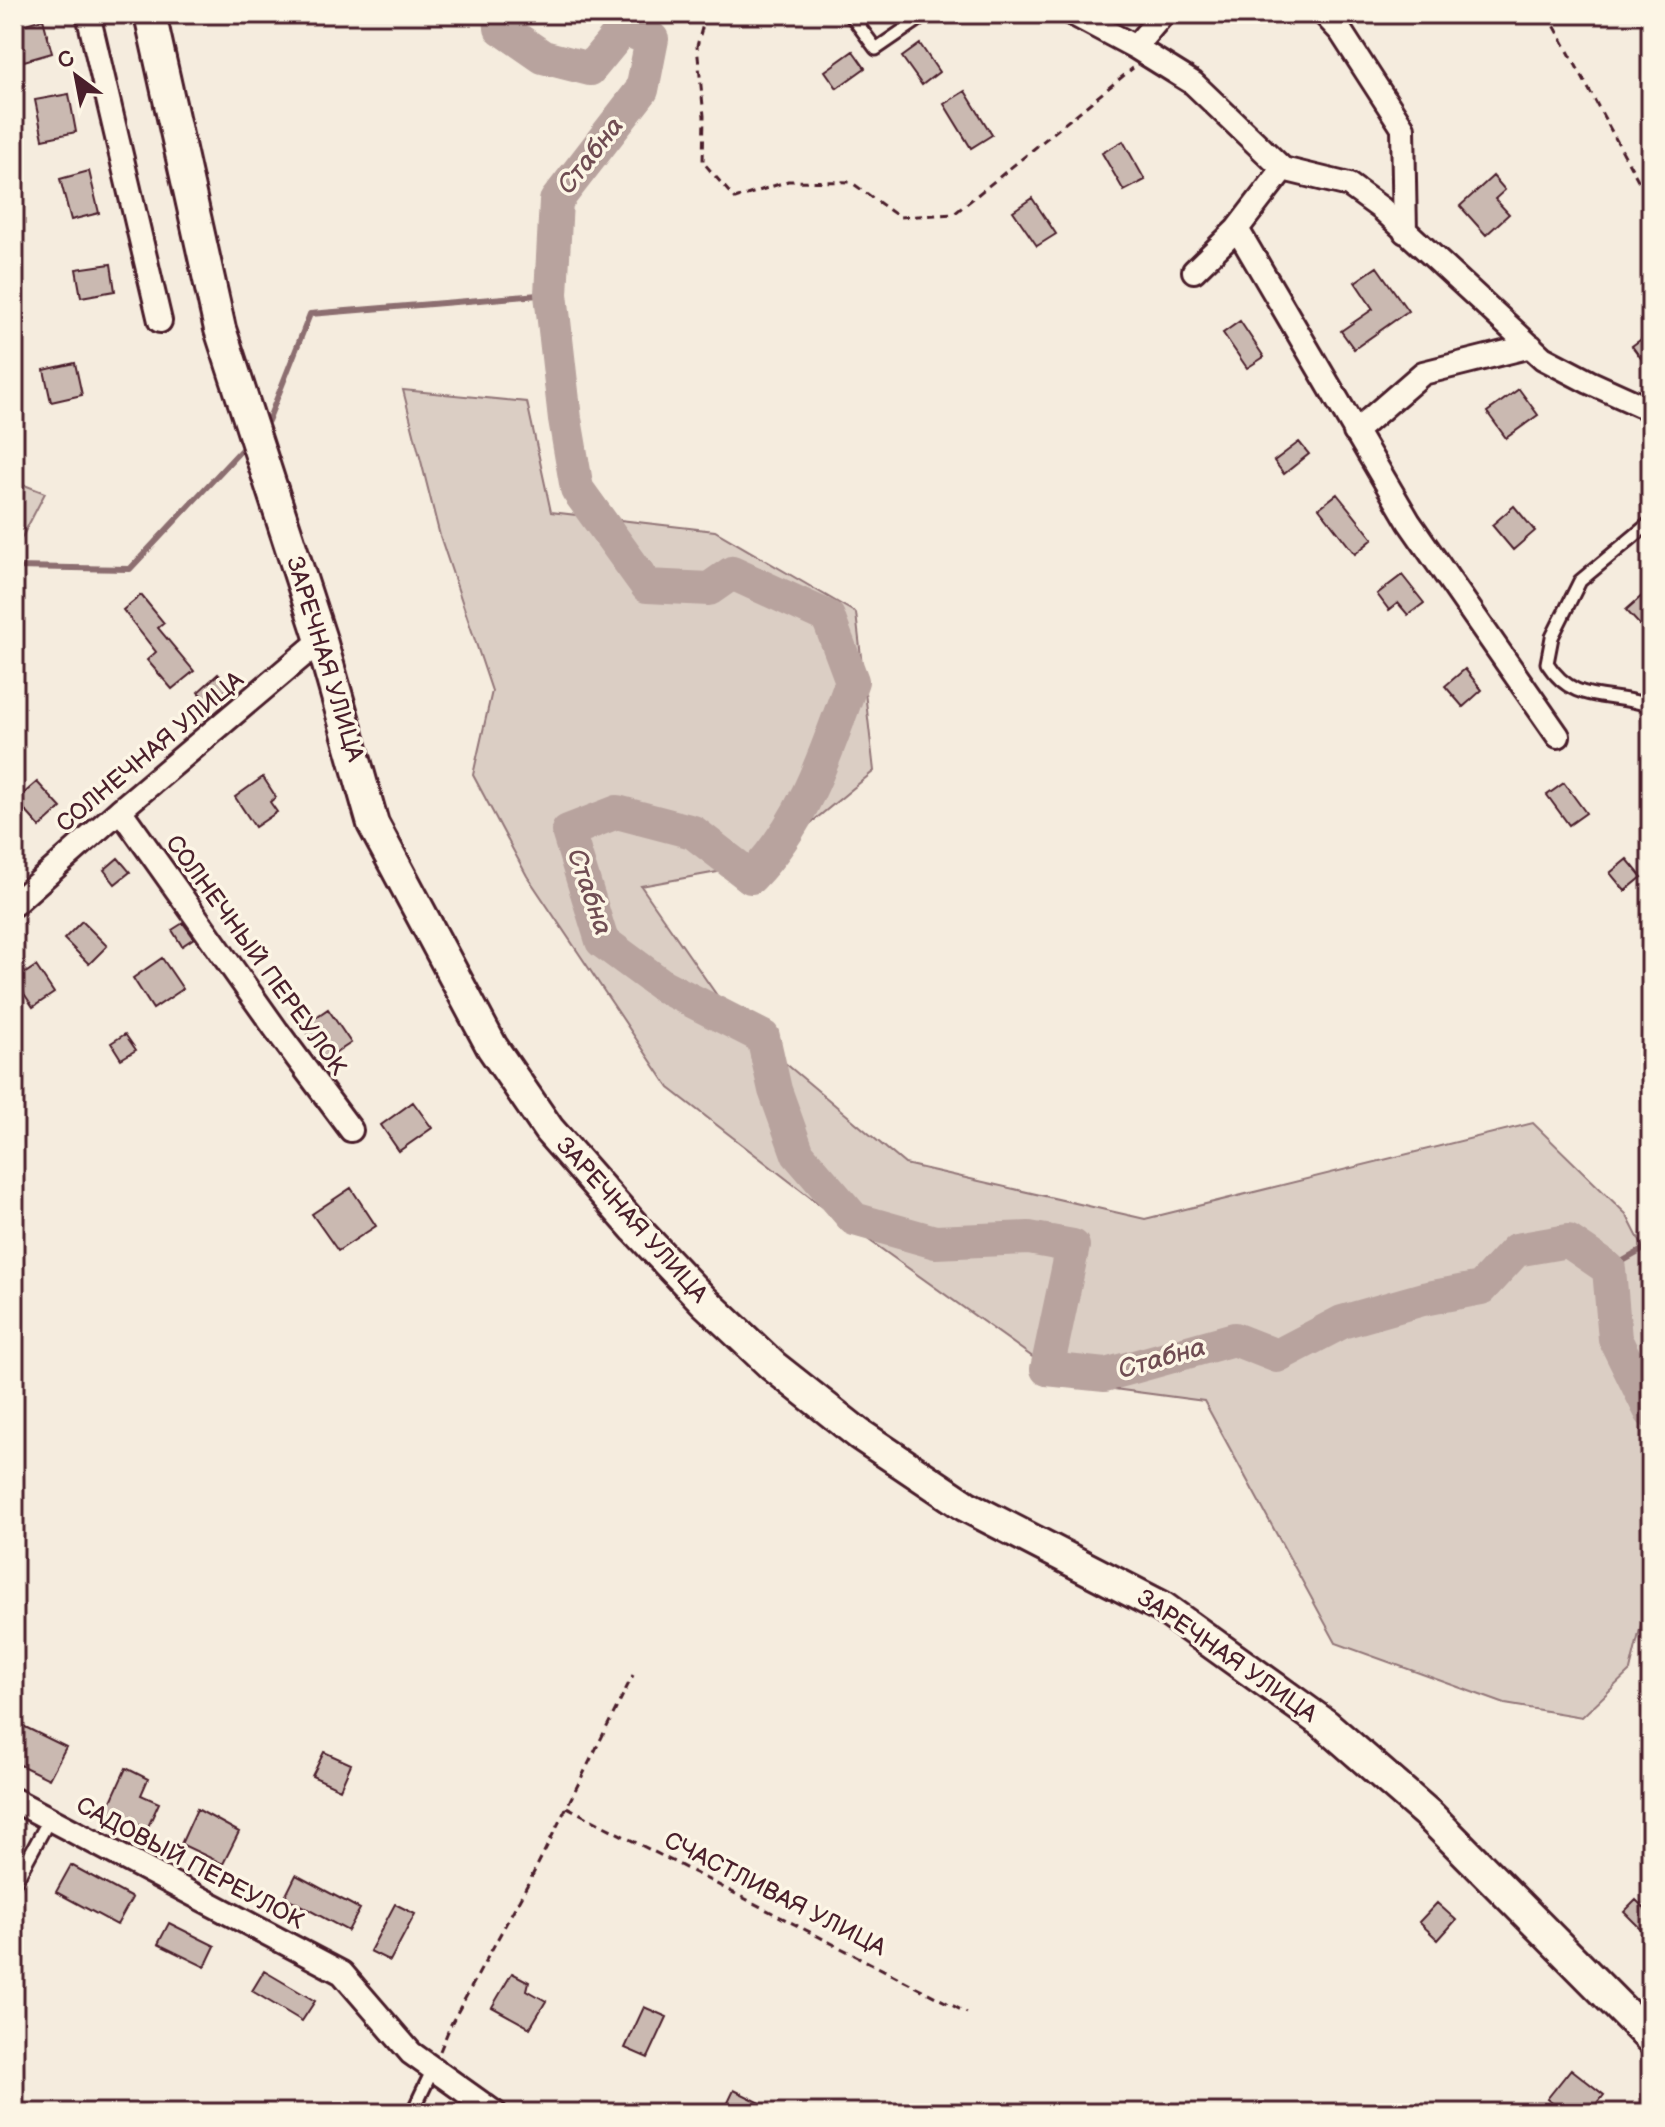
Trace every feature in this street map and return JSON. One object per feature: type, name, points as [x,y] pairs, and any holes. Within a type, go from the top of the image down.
[{"type":"street","points":[[88,14],[160,321]]},
{"type":"street","name":"ЗАРЕЧНАЯ УЛИЦА","points":[[150,14],[220,329],[321,640],[373,824],[492,1047],[549,1130],[704,1301],[773,1366],[859,1434],[966,1506],[1162,1607],[1326,1725],[1429,1815],[1651,2039]]},
{"type":"street","points":[[1141,52],[1163,14]]},
{"type":"street","points":[[1324,14],[1341,32],[1403,128],[1405,232]]},
{"type":"street","points":[[1081,17],[1193,83],[1283,169],[1349,185],[1382,209],[1543,358],[1589,382],[1651,407]]},
{"type":"street","points":[[1194,271],[1237,229],[1283,169]]},
{"type":"street","points":[[1237,229],[1409,522],[1558,736]]},
{"type":"street","points":[[1355,432],[1423,373],[1531,346]]},
{"type":"street","name":"СОЛНЕЧНАЯ УЛИЦА","points":[[14,904],[321,640]]},
{"type":"street","name":"СОЛНЕЧНЫЙ ПЕРЕУЛОК","points":[[120,810],[351,1130]]},
{"type":"street","name":"САДОВЫЙ ПЕРЕУЛОК","points":[[14,1800],[342,1973],[411,2053],[433,2069]]},
{"type":"street","points":[[433,2069],[495,2113]]},
{"type":"lane","points":[[850,14],[876,49],[927,14]]},
{"type":"lane","points":[[1651,522],[1580,581],[1552,637],[1547,663],[1572,690],[1651,706]]},
{"type":"lane","points":[[14,1884],[50,1818]]},
{"type":"lane","points":[[412,2113],[433,2069]]},
{"type":"path","points":[[1548,14],[1651,204]]},
{"type":"path","points":[[781,15],[704,21],[697,46],[704,116],[703,162],[735,199],[788,181],[851,182],[899,217],[954,214],[1141,52]]},
{"type":"path","points":[[433,2069],[451,2024],[567,1807],[633,1675]]},
{"type":"path","name":"СЧАСТЛИВАЯ УЛИЦА","points":[[567,1807],[967,2013]]},
{"type":"shaded area","points":[[403,390],[527,402],[551,512],[715,531],[856,613],[874,771],[761,864],[641,886],[734,1020],[905,1164],[1145,1219],[1533,1123],[1626,1214],[1651,1263],[1651,1583],[1630,1671],[1582,1717],[1505,1704],[1336,1643],[1204,1401],[1069,1383],[824,1208],[669,1088],[527,876],[473,775],[492,691],[440,536]]},
{"type":"shaded area","points":[[14,481],[45,493],[19,543],[14,542]]},
{"type":"building","points":[[43,19],[52,53],[24,61],[15,27]]},
{"type":"building","points":[[920,44],[939,72],[922,85],[902,57]]},
{"type":"building","points":[[853,51],[865,68],[837,88],[825,71]]},
{"type":"building","points":[[965,91],[992,135],[971,148],[944,104]]},
{"type":"building","points":[[69,94],[76,132],[43,139],[35,100]]},
{"type":"building","points":[[1123,141],[1145,180],[1124,191],[1102,153]]},
{"type":"building","points":[[89,171],[99,213],[71,220],[60,179]]},
{"type":"building","points":[[1493,176],[1505,190],[1495,199],[1509,214],[1486,235],[1460,206]]},
{"type":"building","points":[[1032,198],[1056,234],[1037,246],[1013,211]]},
{"type":"building","points":[[111,264],[115,291],[81,297],[76,269]]},
{"type":"building","points":[[1377,267],[1408,311],[1354,349],[1341,331],[1373,309],[1355,282]]},
{"type":"building","points":[[1240,321],[1264,357],[1247,368],[1223,333]]},
{"type":"building","points":[[1651,332],[1651,372],[1632,346]]},
{"type":"building","points":[[75,363],[82,395],[51,402],[44,370]]},
{"type":"building","points":[[1519,389],[1538,415],[1506,438],[1487,412]]},
{"type":"building","points":[[1299,442],[1309,454],[1284,474],[1274,461]]},
{"type":"building","points":[[1337,494],[1373,539],[1355,554],[1319,508]]},
{"type":"building","points":[[1514,506],[1535,531],[1513,550],[1492,525]]},
{"type":"building","points":[[1402,575],[1424,603],[1408,615],[1398,603],[1389,610],[1377,594]]},
{"type":"building","points":[[1644,594],[1651,602],[1651,637],[1626,610]]},
{"type":"building","points":[[141,595],[164,623],[158,628],[194,671],[172,689],[147,660],[156,652],[123,610]]},
{"type":"building","points":[[1465,669],[1482,690],[1463,707],[1445,686]]},
{"type":"building","points":[[218,674],[230,687],[209,705],[198,692]]},
{"type":"building","points":[[263,777],[276,797],[270,802],[277,812],[255,827],[235,797]]},
{"type":"building","points":[[37,782],[61,808],[40,827],[16,800]]},
{"type":"building","points":[[1564,783],[1586,813],[1569,825],[1547,795]]},
{"type":"building","points":[[118,858],[130,872],[115,884],[104,870]]},
{"type":"building","points":[[1627,859],[1642,877],[1625,891],[1610,873]]},
{"type":"building","points":[[82,921],[107,946],[89,964],[64,939]]},
{"type":"building","points":[[183,923],[194,938],[182,946],[172,930]]},
{"type":"building","points":[[162,958],[183,989],[153,1009],[133,978]]},
{"type":"building","points":[[36,966],[54,993],[33,1007],[15,980]]},
{"type":"building","points":[[328,1009],[351,1043],[325,1060],[303,1026]]},
{"type":"building","points":[[125,1034],[136,1050],[121,1059],[111,1043]]},
{"type":"building","points":[[413,1102],[432,1128],[399,1151],[381,1125]]},
{"type":"building","points":[[351,1188],[376,1226],[338,1251],[312,1214]]},
{"type":"building","points":[[23,1726],[66,1747],[49,1779],[14,1762],[14,1745]]},
{"type":"building","points":[[324,1752],[351,1764],[340,1789],[312,1776]]},
{"type":"building","points":[[126,1768],[148,1779],[141,1795],[159,1803],[147,1829],[107,1810]]},
{"type":"building","points":[[197,1809],[239,1832],[223,1864],[181,1844]]},
{"type":"building","points":[[71,1865],[132,1898],[117,1925],[56,1892]]},
{"type":"building","points":[[296,1875],[360,1909],[348,1931],[285,1897]]},
{"type":"building","points":[[1636,1900],[1651,1915],[1651,1939],[1624,1912]]},
{"type":"building","points":[[1437,1903],[1456,1920],[1438,1940],[1419,1922]]},
{"type":"building","points":[[395,1904],[415,1914],[390,1961],[370,1951]]},
{"type":"building","points":[[169,1923],[215,1946],[205,1967],[158,1944]]},
{"type":"building","points":[[264,1971],[315,2001],[302,2021],[252,1991]]},
{"type":"building","points":[[512,1973],[529,1982],[527,1990],[546,2001],[530,2028],[492,2007]]},
{"type":"building","points":[[644,2007],[667,2017],[648,2058],[625,2048]]},
{"type":"building","points":[[1571,2069],[1604,2095],[1590,2113],[1565,2113],[1547,2099]]},
{"type":"building","points":[[734,2090],[781,2113],[723,2113]]},
{"type":"waterway","name":"Стабна","points":[[500,14],[501,28],[543,57],[590,69],[623,29],[652,39],[642,90],[556,201],[551,294],[565,419],[577,489],[647,586],[709,589],[732,573],[828,617],[852,681],[823,760],[800,809],[786,833],[751,877],[693,832],[617,812],[568,831],[602,941],[663,986],[763,1037],[775,1090],[798,1154],[854,1219],[935,1242],[1029,1238],[1073,1246],[1047,1369],[1105,1375],[1234,1339],[1277,1356],[1342,1322],[1423,1299],[1481,1288],[1516,1250],[1568,1241],[1609,1269],[1615,1339],[1651,1412]]},
{"type":"waterway","points":[[268,421],[310,314],[551,294]]},
{"type":"waterway","points":[[14,567],[130,569],[243,448]]},
{"type":"waterway","points":[[1609,1269],[1651,1245]]}]
